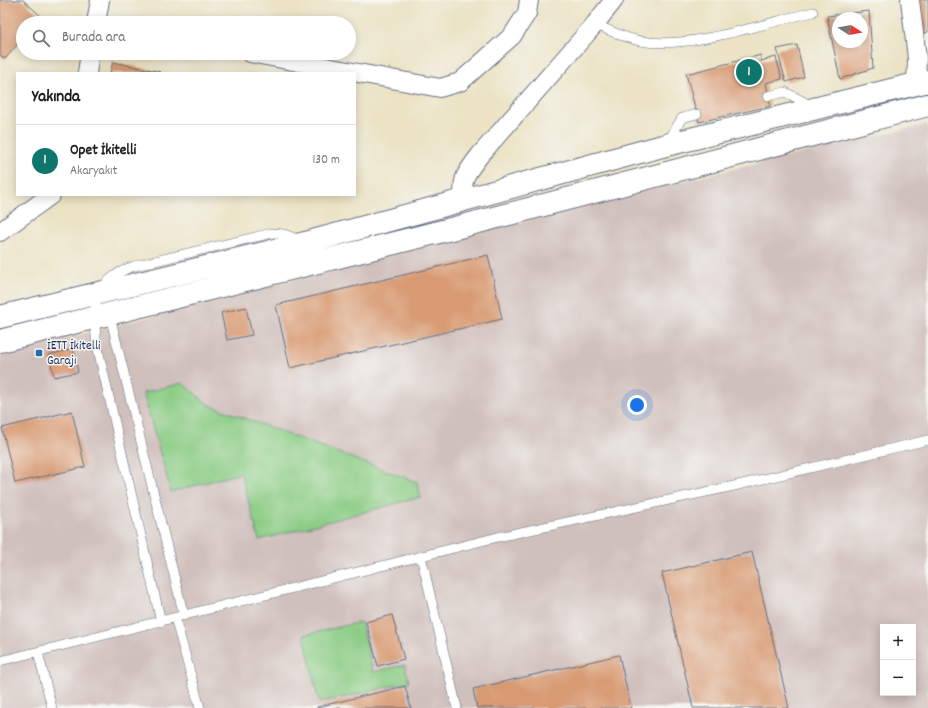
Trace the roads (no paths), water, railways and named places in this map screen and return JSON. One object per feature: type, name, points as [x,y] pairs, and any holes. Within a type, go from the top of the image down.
[{"type":"main road","points":[[0,317],[305,243],[464,201],[666,144],[922,84]]},
{"type":"main road","points":[[0,341],[459,227],[928,105]]},
{"type":"street","points":[[97,16],[100,0]]},
{"type":"street","points":[[356,73],[440,88],[460,82],[512,36],[527,13],[529,0]]},
{"type":"street","points":[[464,201],[462,187],[464,177],[614,0]]},
{"type":"street","points":[[910,0],[922,56],[922,84]]},
{"type":"street","points":[[87,72],[89,60]]},
{"type":"street","points":[[288,60],[353,72]]},
{"type":"street","points":[[0,232],[50,196]]},
{"type":"lane","points":[[595,24],[633,40],[667,43],[705,38],[813,12]]},
{"type":"lane","points":[[768,96],[786,92],[817,109]]},
{"type":"lane","points":[[666,144],[682,118],[697,114]]},
{"type":"lane","points":[[98,292],[102,315],[180,617],[200,708]]},
{"type":"lane","points":[[98,292],[102,315],[97,345],[161,622]]},
{"type":"lane","points":[[0,661],[498,537],[734,486],[928,440]]},
{"type":"lane","points":[[421,556],[457,708]]},
{"type":"lane","points":[[38,652],[52,708]]},
{"type":"place","name":"Opet İkitelli","points":[[749,72]]},
{"type":"place","name":"İETT İkitelli Garajı","points":[[39,353]]}]
